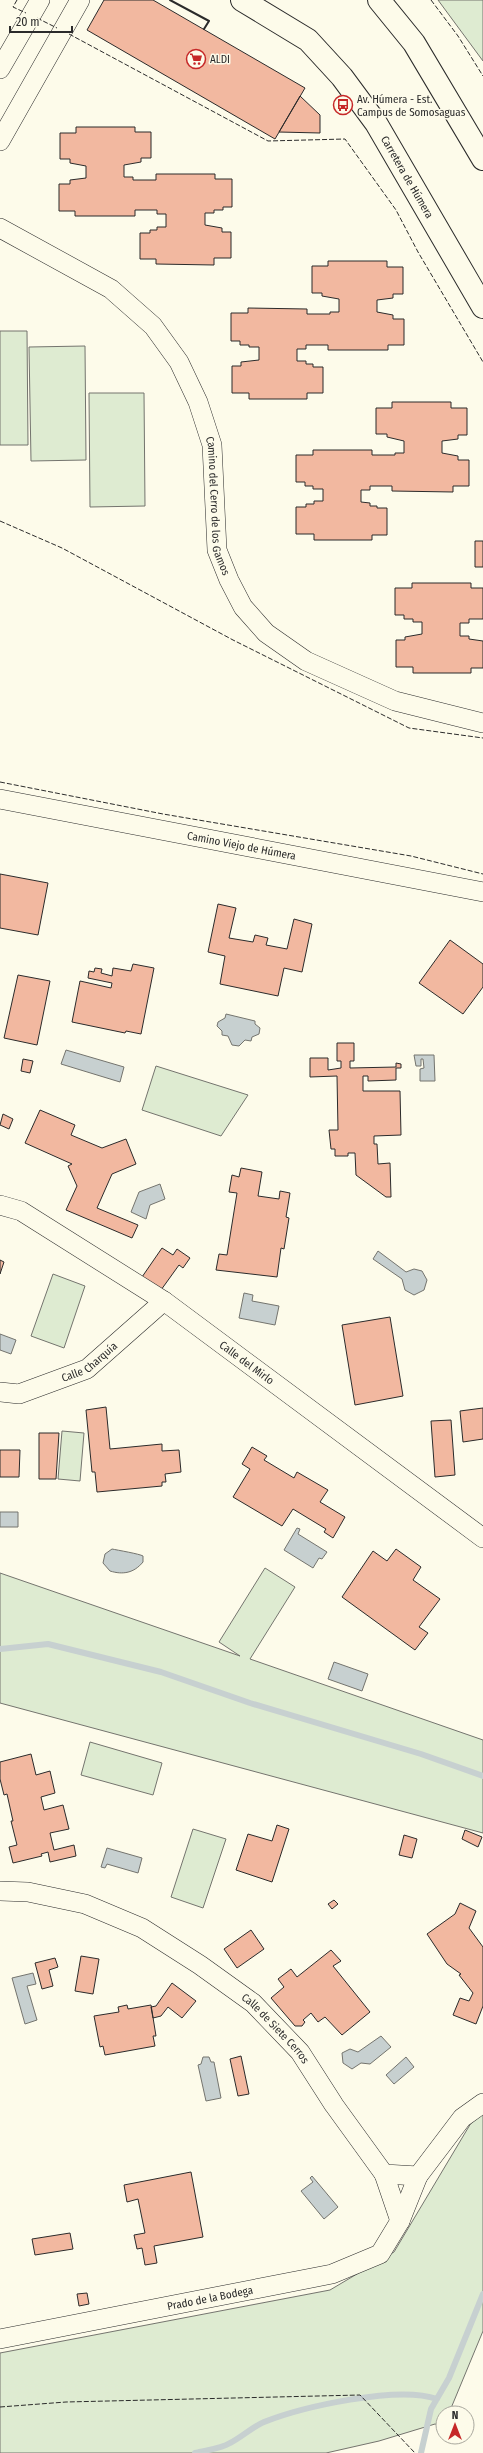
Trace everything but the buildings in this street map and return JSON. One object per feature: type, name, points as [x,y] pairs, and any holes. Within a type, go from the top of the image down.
[{"type":"street","points":[[0,69],[40,0]]},
{"type":"street","points":[[0,141],[80,0]]},
{"type":"street","name":"Carretera de Húmera","points":[[242,0],[308,40],[342,77],[376,123],[483,307]]},
{"type":"street","points":[[379,0],[414,43],[483,159]]},
{"type":"street","name":"Camino del Cerro de los Gamos","points":[[0,228],[111,288],[153,326],[179,362],[198,402],[212,445],[217,550],[229,580],[243,608],[266,633],[306,662],[395,701],[483,723]]},
{"type":"street","name":"Camino Viejo de Húmera","points":[[0,799],[483,892]]},
{"type":"street","name":"Calle del Mirlo","points":[[0,1205],[21,1211],[164,1302],[483,1538]]},
{"type":"street","name":"Calle Charquía","points":[[0,1392],[19,1394],[87,1369],[164,1302]]},
{"type":"street","name":"Calle de Siete Cerros","points":[[0,1891],[28,1892],[85,1904],[142,1928],[200,1965],[253,2003],[300,2052],[384,2174]]},
{"type":"street","points":[[400,2221],[384,2174],[418,2176],[462,2118],[483,2103]]},
{"type":"street","name":"Prado de la Bodega","points":[[0,2339],[332,2274],[380,2254],[400,2221],[418,2176]]},
{"type":"green space","points":[[438,0],[483,0],[483,61]]},
{"type":"green space","points":[[0,331],[27,331],[28,445],[0,445]]},
{"type":"green space","points":[[85,346],[86,460],[31,461],[29,347]]},
{"type":"green space","points":[[89,393],[144,393],[145,506],[90,507]]},
{"type":"green space","points":[[156,1066],[248,1095],[221,1136],[142,1110]]},
{"type":"green space","points":[[53,1274],[85,1286],[64,1348],[31,1336]]},
{"type":"green space","points":[[62,1431],[84,1433],[80,1481],[58,1479]]},
{"type":"green space","points":[[265,1568],[295,1587],[250,1659],[483,1740],[483,1833],[0,1703],[0,1573],[240,1656],[219,1642]]},
{"type":"green space","points":[[90,1742],[162,1763],[153,1795],[81,1775]]},
{"type":"green space","points":[[193,1829],[226,1839],[203,1908],[171,1897]]},
{"type":"green space","points":[[483,2114],[483,2331],[452,2405],[435,2405],[435,2424],[379,2441],[326,2453],[0,2453],[0,2353],[330,2290],[394,2252],[471,2123]]},
{"type":"shaded area","points":[[226,1014],[255,1021],[255,1024],[260,1028],[259,1034],[252,1037],[251,1041],[245,1040],[239,1046],[232,1045],[228,1036],[222,1035],[222,1031],[217,1026],[218,1022],[225,1018]]},
{"type":"shaded area","points":[[66,1050],[124,1067],[120,1082],[61,1064]]},
{"type":"shaded area","points":[[414,1055],[434,1055],[435,1081],[420,1081],[420,1069],[424,1068],[423,1059],[421,1059],[421,1066],[416,1066]]},
{"type":"shaded area","points":[[160,1184],[165,1199],[150,1205],[146,1219],[131,1212],[139,1192]]},
{"type":"shaded area","points":[[378,1251],[406,1272],[414,1269],[422,1271],[427,1280],[424,1290],[414,1295],[405,1290],[402,1279],[373,1259]]},
{"type":"shaded area","points":[[244,1293],[253,1295],[252,1301],[279,1306],[275,1325],[239,1318]]},
{"type":"shaded area","points":[[0,1334],[16,1340],[11,1354],[0,1350]]},
{"type":"shaded area","points":[[0,1512],[18,1512],[18,1527],[0,1527]]},
{"type":"shaded area","points":[[297,1528],[300,1529],[298,1534],[327,1552],[322,1559],[319,1558],[313,1568],[284,1550]]},
{"type":"shaded area","points":[[112,1549],[141,1555],[143,1556],[143,1562],[132,1571],[119,1573],[110,1571],[103,1563],[105,1554]]},
{"type":"shaded area","points":[[334,1662],[368,1674],[362,1691],[328,1679]]},
{"type":"shaded area","points":[[107,1848],[142,1858],[138,1873],[107,1864],[105,1868],[101,1867]]},
{"type":"shaded area","points":[[33,1973],[36,1984],[27,1986],[37,2020],[25,2024],[12,1978]]},
{"type":"shaded area","points":[[381,2036],[391,2047],[370,2064],[361,2063],[352,2069],[343,2063],[342,2053],[350,2049],[358,2052]]},
{"type":"shaded area","points":[[203,2057],[209,2057],[211,2062],[214,2062],[221,2098],[206,2101],[198,2065],[201,2064]]},
{"type":"shaded area","points":[[406,2057],[414,2067],[394,2084],[386,2075]]},
{"type":"shaded area","points":[[312,2176],[338,2207],[324,2219],[301,2191],[313,2182],[310,2178]]},
{"type":"waterway","points":[[0,1649],[48,1644],[161,1672],[250,1703],[421,1754],[483,1776]]},
{"type":"waterway","points":[[421,2453],[431,2409],[449,2378],[483,2294]]},
{"type":"waterway","points":[[195,2453],[226,2445],[264,2422],[325,2404],[375,2396],[420,2395],[437,2399]]},
{"type":"fence","points":[[17,0],[13,7],[26,13]]},
{"type":"fence","points":[[431,0],[458,36],[483,76]]},
{"type":"fence","points":[[37,18],[57,28]]},
{"type":"fence","points":[[69,34],[268,141],[345,139],[396,210],[418,252],[483,362]]},
{"type":"fence","points":[[0,521],[62,548],[233,640],[409,728],[483,738]]},
{"type":"fence","points":[[0,782],[163,814],[411,856],[483,874]]},
{"type":"fence","points":[[0,2407],[66,2402],[360,2395],[415,2453]]},
{"type":"wall","points":[[170,0],[209,21],[204,29]]},
{"type":"place","name":"ALDI","points":[[196,59]]},
{"type":"place","name":"Av. Húmera - Est. Campus de Somosaguas","points":[[343,105]]}]
